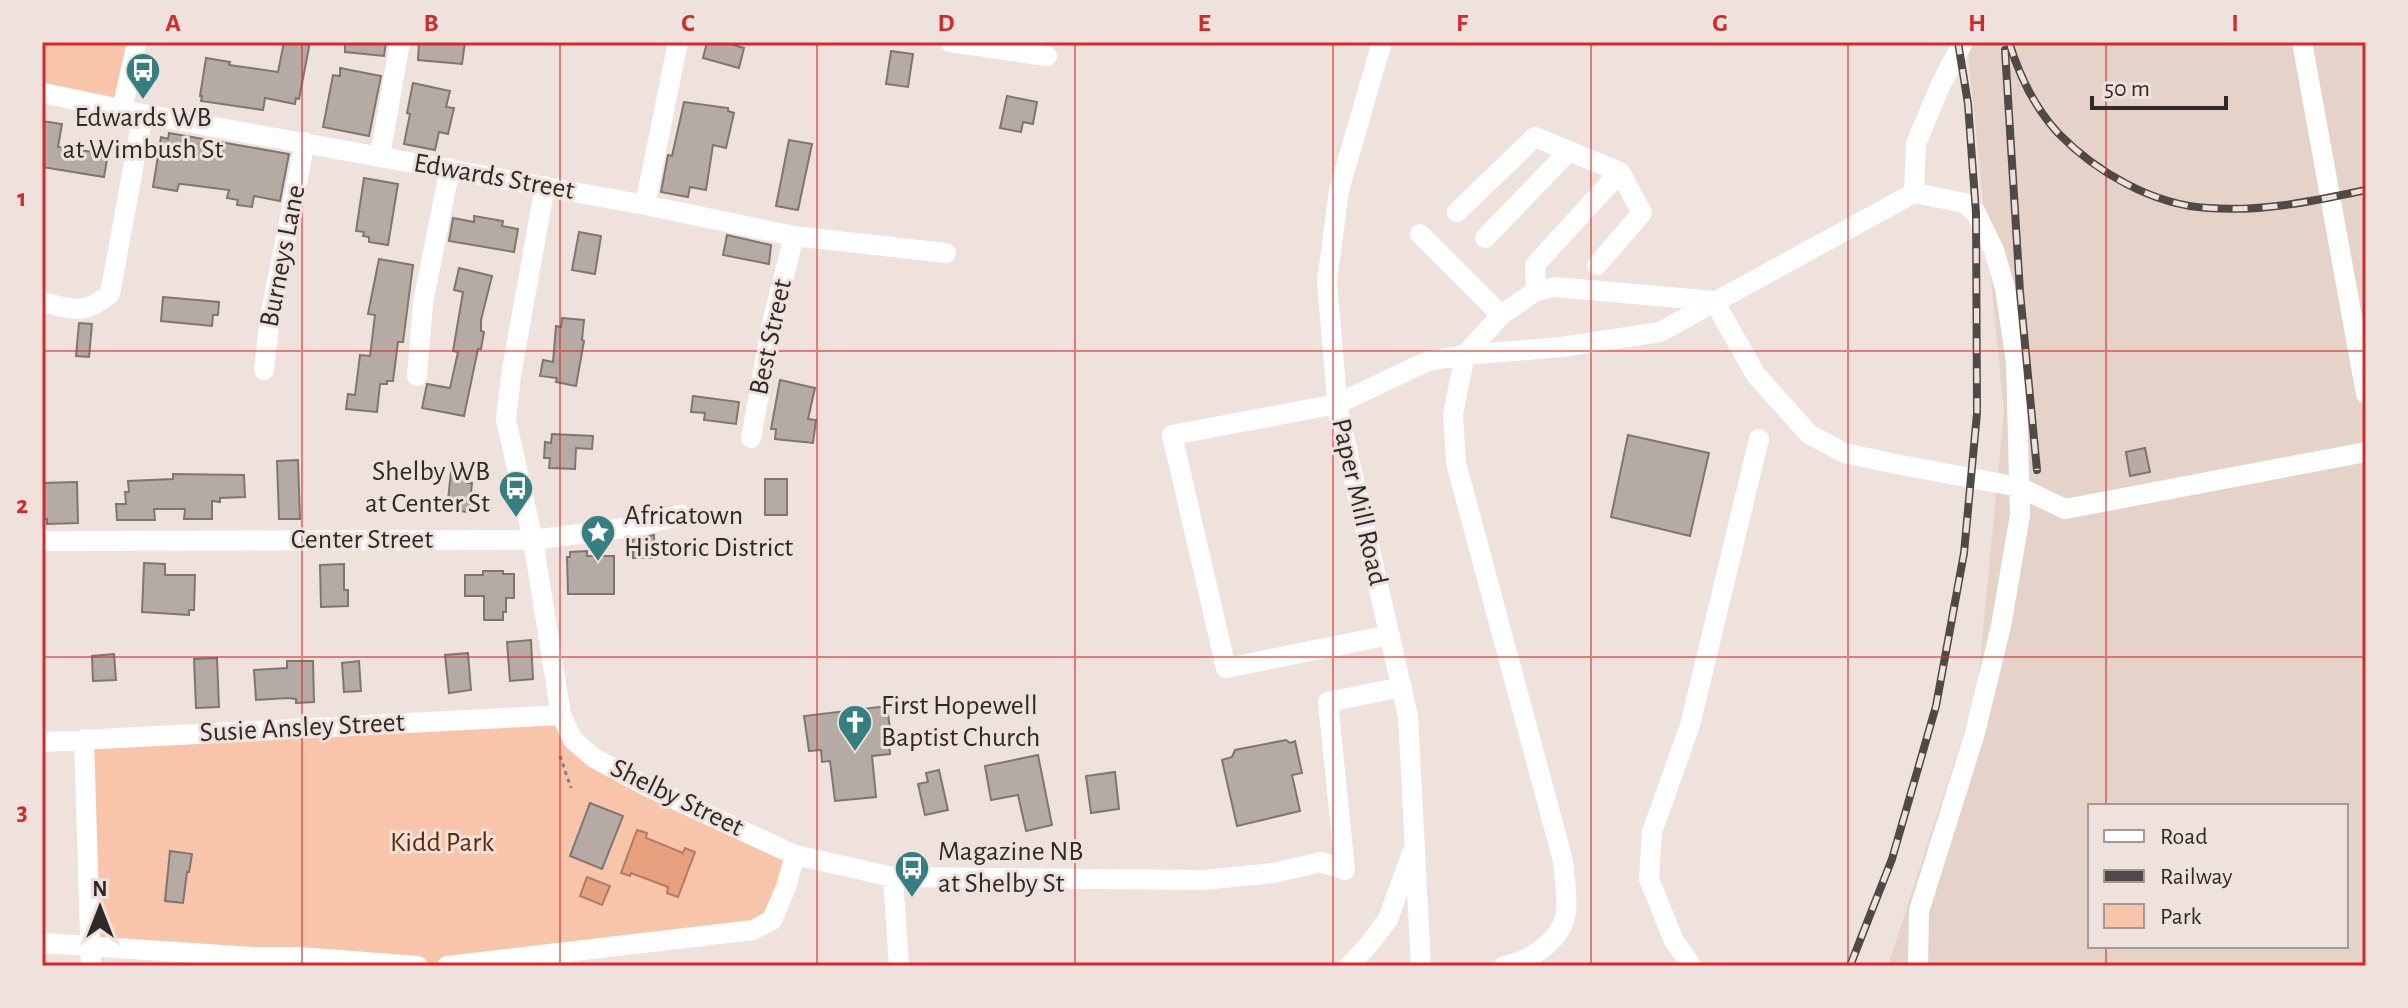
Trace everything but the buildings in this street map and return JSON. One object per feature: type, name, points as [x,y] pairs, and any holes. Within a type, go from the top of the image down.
[{"type":"street","points":[[122,109],[137,42]]},
{"type":"street","points":[[380,156],[400,42]]},
{"type":"street","points":[[645,205],[678,42]]},
{"type":"street","points":[[950,42],[1047,56]]},
{"type":"street","name":"Paper Mill Road","points":[[1382,42],[1339,190],[1327,282],[1337,404],[1408,716],[1421,966]]},
{"type":"street","points":[[1914,193],[1916,144],[1940,86],[1963,42]]},
{"type":"street","points":[[2302,42],[2366,394]]},
{"type":"street","name":"Edwards Street","points":[[42,93],[645,205],[794,236],[946,253]]},
{"type":"street","points":[[42,302],[76,310],[95,306],[110,294],[143,114]]},
{"type":"street","points":[[1457,212],[1535,137],[1620,172],[1642,213],[1597,265]]},
{"type":"street","name":"Burneys Lane","points":[[264,370],[270,318],[305,142]]},
{"type":"street","points":[[1485,238],[1569,151]]},
{"type":"street","points":[[417,376],[423,303],[450,168]]},
{"type":"street","points":[[1536,291],[1535,265],[1620,172]]},
{"type":"street","name":"Shelby Street","points":[[545,186],[511,375],[506,420],[533,540],[561,715],[573,740],[594,758],[648,787],[795,855],[893,877],[1202,880],[1273,873],[1321,862],[1345,870],[1328,702],[1402,687]]},
{"type":"street","points":[[1390,635],[1226,668],[1172,435],[1337,404],[1428,361],[1562,347],[1660,332],[1914,193],[1965,203],[1976,213],[1994,250],[2005,288],[2016,362],[2020,515],[2001,626],[1975,733],[1919,911],[1918,966]]},
{"type":"street","points":[[1420,234],[1501,315]]},
{"type":"street","name":"Best Street","points":[[751,438],[772,323],[794,236]]},
{"type":"street","points":[[1504,966],[1531,956],[1554,938],[1566,914],[1563,861],[1456,463],[1453,414],[1465,355],[1501,315],[1536,291],[1555,287],[1714,301]]},
{"type":"street","points":[[1714,301],[1756,375],[1809,434],[1844,453],[2019,487],[2065,509],[2366,452]]},
{"type":"street","points":[[1692,966],[1674,941],[1649,879],[1652,832],[1690,725],[1759,439]]},
{"type":"street","name":"Center Street","points":[[42,541],[533,540],[638,526],[681,515]]},
{"type":"street","name":"Susie Ansley Street","points":[[42,742],[561,715]]},
{"type":"street","points":[[84,739],[91,966]]},
{"type":"street","points":[[1349,966],[1388,919],[1415,846]]},
{"type":"street","points":[[447,966],[753,930],[772,920],[795,855]]},
{"type":"street","points":[[893,877],[899,966]]},
{"type":"street","points":[[42,943],[418,966]]},
{"type":"path","points":[[560,756],[571,788]]},
{"type":"shaded area","points":[[1967,42],[2366,42],[2366,966],[1888,966],[1977,693],[2004,411]]},
{"type":"shaded area","points":[[637,830],[647,833],[646,838],[683,853],[685,848],[695,852],[678,897],[667,893],[668,887],[631,873],[630,876],[621,873]]},
{"type":"shaded area","points":[[587,877],[610,886],[602,905],[580,896]]},
{"type":"green space","points":[[42,42],[129,42],[118,98],[42,82]]},
{"type":"green space","name":"Kidd Park","points":[[561,715],[573,740],[795,855],[772,920],[447,966],[91,944],[84,739]]},
{"type":"railway","points":[[1850,966],[1892,859],[1936,706],[1964,553],[1977,413],[1976,213],[1968,104],[1958,42]]},
{"type":"railway","points":[[2009,42],[2029,90],[2058,133],[2090,161],[2146,193],[2187,206],[2228,209],[2288,205],[2366,190]]},
{"type":"railway","points":[[2005,50],[2020,292],[2037,470]]},
{"type":"place","name":"Edwards WB at Wimbush St","points":[[143,101]]},
{"type":"place","name":"Shelby WB at Center St","points":[[516,519]]},
{"type":"place","name":"Africatown Historic District","points":[[598,563]]},
{"type":"place","name":"First Hopewell Baptist Church","points":[[855,753]]},
{"type":"place","name":"Magazine NB at Shelby St","points":[[912,899]]}]
